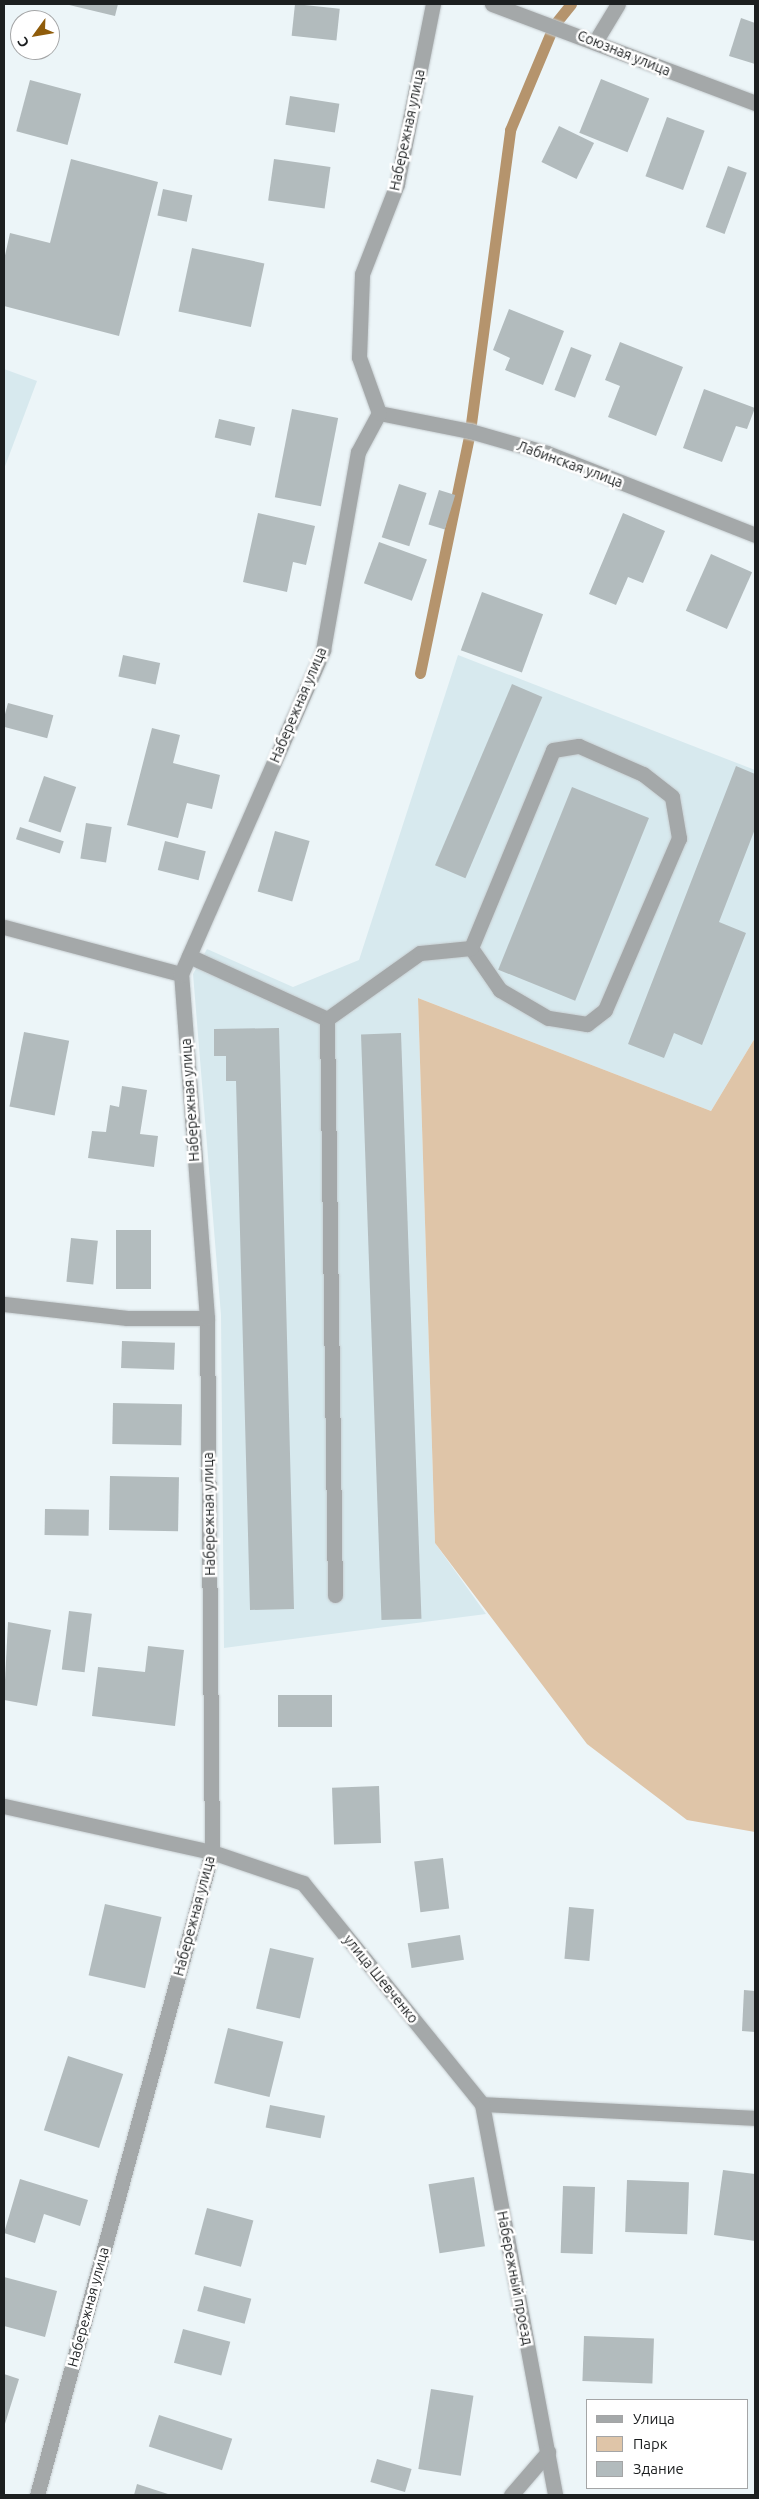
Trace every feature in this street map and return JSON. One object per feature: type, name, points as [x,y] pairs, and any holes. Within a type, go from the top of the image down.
[{"type":"street","name":"Набережная улица","points":[[37,2495],[212,1852],[207,1318],[181,974],[323,650],[358,452],[379,413],[359,357],[362,274],[397,184],[433,4]]},
{"type":"street","name":"Союзная улица","points":[[492,4],[755,103]]},
{"type":"street","points":[[595,42],[618,4]]},
{"type":"street","name":"Лабинская улица","points":[[379,413],[470,430],[547,453],[755,535]]},
{"type":"street","points":[[579,746],[644,774],[672,797],[679,838],[605,1010],[599,1015],[587,1024],[548,1018],[500,990],[471,948],[553,750],[579,746]]},
{"type":"street","points":[[4,927],[181,974]]},
{"type":"street","points":[[328,1019],[420,953],[471,948]]},
{"type":"street","points":[[189,956],[328,1019]]},
{"type":"street","points":[[328,1019],[335,1595]]},
{"type":"street","points":[[4,1304],[127,1318],[207,1318]]},
{"type":"street","name":"улица Шевченко","points":[[4,1806],[212,1852],[303,1883],[482,2104]]},
{"type":"street","points":[[482,2104],[755,2118]]},
{"type":"street","name":"Набережный проезд","points":[[482,2104],[555,2495]]},
{"type":"street","points":[[511,2495],[548,2452]]},
{"type":"shaded area","points":[[4,369],[37,381],[4,469]]},
{"type":"shaded area","points":[[458,655],[755,770],[755,1038],[711,1111],[418,998],[435,1543],[486,1614],[224,1648],[221,1315],[193,974],[207,949],[293,987],[359,960]]},
{"type":"green space","points":[[418,998],[711,1111],[755,1038],[755,1832],[687,1820],[587,1744],[435,1543]]},
{"type":"building","points":[[65,4],[118,4],[115,16]]},
{"type":"building","points":[[295,4],[340,9],[336,41],[292,36]]},
{"type":"building","points":[[741,18],[755,23],[755,64],[729,56]]},
{"type":"building","points":[[601,79],[649,98],[627,152],[579,133]]},
{"type":"building","points":[[30,80],[81,94],[67,145],[16,131]]},
{"type":"building","points":[[290,96],[339,104],[335,132],[285,125]]},
{"type":"building","points":[[667,117],[705,131],[683,190],[645,176]]},
{"type":"building","points":[[559,126],[594,143],[577,179],[541,162]]},
{"type":"building","points":[[71,159],[158,182],[119,336],[4,306],[4,260],[10,233],[50,243]]},
{"type":"building","points":[[274,159],[330,167],[325,209],[268,201]]},
{"type":"building","points":[[728,166],[747,173],[725,234],[706,227]]},
{"type":"building","points":[[163,189],[192,195],[187,222],[157,215]]},
{"type":"building","points":[[192,248],[264,263],[251,327],[178,312]]},
{"type":"building","points":[[509,309],[564,331],[543,385],[505,370],[510,358],[493,350]]},
{"type":"building","points":[[620,342],[683,367],[656,436],[608,417],[620,386],[605,380]]},
{"type":"building","points":[[571,347],[592,355],[575,398],[555,390]]},
{"type":"building","points":[[704,389],[755,408],[747,429],[736,426],[722,462],[683,448]]},
{"type":"building","points":[[292,409],[338,418],[321,506],[275,497]]},
{"type":"building","points":[[219,419],[255,427],[251,446],[215,438]]},
{"type":"building","points":[[399,484],[427,493],[409,546],[382,537]]},
{"type":"building","points":[[439,490],[455,495],[445,529],[428,524]]},
{"type":"building","points":[[258,513],[315,526],[306,565],[293,562],[287,592],[243,582]]},
{"type":"building","points":[[623,513],[665,531],[643,583],[628,577],[616,605],[589,594]]},
{"type":"building","points":[[379,542],[427,559],[412,601],[364,583]]},
{"type":"building","points":[[711,554],[752,572],[727,629],[686,611]]},
{"type":"building","points":[[482,592],[543,614],[522,672],[461,650]]},
{"type":"building","points":[[123,655],[160,663],[156,684],[118,677]]},
{"type":"building","points":[[512,684],[542,697],[465,878],[435,865]]},
{"type":"building","points":[[8,703],[53,715],[47,738],[4,727]]},
{"type":"building","points":[[152,728],[180,735],[173,763],[220,775],[212,809],[187,803],[178,838],[127,825]]},
{"type":"building","points":[[736,766],[755,774],[755,829],[719,922],[746,933],[702,1045],[674,1033],[664,1058],[628,1044]]},
{"type":"building","points":[[44,776],[76,787],[61,832],[28,821]]},
{"type":"building","points":[[572,787],[649,818],[575,1001],[498,970]]},
{"type":"building","points":[[86,823],[112,827],[106,863],[80,859]]},
{"type":"building","points":[[20,827],[64,841],[60,854],[16,839]]},
{"type":"building","points":[[275,831],[310,841],[292,901],[258,892]]},
{"type":"building","points":[[165,841],[206,851],[198,880],[158,870]]},
{"type":"building","points":[[279,1028],[294,1609],[250,1610],[236,1081],[226,1081],[226,1056],[214,1056],[214,1029]]},
{"type":"building","points":[[24,1032],[69,1041],[55,1115],[9,1107]]},
{"type":"building","points":[[401,1033],[421,1619],[381,1620],[361,1034]]},
{"type":"building","points":[[122,1086],[147,1090],[140,1134],[158,1136],[154,1167],[88,1158],[92,1131],[106,1132],[110,1105],[119,1107]]},
{"type":"building","points":[[116,1230],[151,1230],[151,1289],[116,1289]]},
{"type":"building","points":[[71,1238],[98,1241],[93,1285],[66,1282]]},
{"type":"building","points":[[122,1341],[175,1343],[174,1370],[121,1368]]},
{"type":"building","points":[[113,1403],[182,1404],[181,1445],[112,1444]]},
{"type":"building","points":[[110,1476],[179,1477],[178,1531],[109,1530]]},
{"type":"building","points":[[45,1509],[89,1510],[89,1536],[45,1535]]},
{"type":"building","points":[[69,1611],[92,1614],[85,1672],[62,1670]]},
{"type":"building","points":[[8,1622],[51,1630],[37,1706],[4,1700]]},
{"type":"building","points":[[148,1646],[184,1650],[175,1726],[92,1716],[98,1667],[145,1672]]},
{"type":"building","points":[[278,1695],[332,1695],[332,1727],[278,1727]]},
{"type":"building","points":[[379,1786],[381,1843],[334,1845],[332,1788]]},
{"type":"building","points":[[443,1858],[449,1909],[420,1912],[414,1862]]},
{"type":"building","points":[[105,1904],[162,1917],[145,1988],[89,1975]]},
{"type":"building","points":[[569,1907],[594,1909],[589,1961],[564,1959]]},
{"type":"building","points":[[460,1935],[464,1960],[412,1968],[408,1943]]},
{"type":"building","points":[[270,1948],[314,1958],[300,2019],[256,2008]]},
{"type":"building","points":[[744,1990],[755,1991],[755,2032],[742,2031]]},
{"type":"building","points":[[228,2028],[283,2042],[270,2097],[214,2083]]},
{"type":"building","points":[[68,2056],[123,2074],[99,2148],[44,2130]]},
{"type":"building","points":[[270,2105],[325,2116],[321,2138],[266,2128]]},
{"type":"building","points":[[723,2170],[755,2174],[755,2241],[714,2235]]},
{"type":"building","points":[[474,2177],[485,2246],[440,2253],[429,2184]]},
{"type":"building","points":[[20,2179],[88,2200],[80,2226],[44,2214],[35,2243],[4,2233]]},
{"type":"building","points":[[627,2180],[689,2182],[687,2234],[625,2232]]},
{"type":"building","points":[[563,2186],[595,2187],[593,2254],[561,2253]]},
{"type":"building","points":[[207,2208],[253,2220],[241,2267],[195,2254]]},
{"type":"building","points":[[4,2277],[57,2291],[45,2337],[4,2326]]},
{"type":"building","points":[[204,2286],[251,2299],[245,2324],[197,2311]]},
{"type":"building","points":[[183,2329],[230,2342],[221,2375],[174,2363]]},
{"type":"building","points":[[584,2336],[654,2338],[652,2383],[582,2381]]},
{"type":"building","points":[[4,2374],[19,2379],[4,2427]]},
{"type":"building","points":[[431,2389],[473,2396],[461,2476],[418,2469]]},
{"type":"building","points":[[159,2415],[232,2439],[222,2470],[149,2446]]},
{"type":"building","points":[[377,2459],[412,2469],[405,2492],[370,2482]]},
{"type":"building","points":[[137,2484],[171,2495],[134,2495]]},
{"type":"waterway","points":[[420,673],[470,431],[510,130],[554,25],[571,4]]}]
